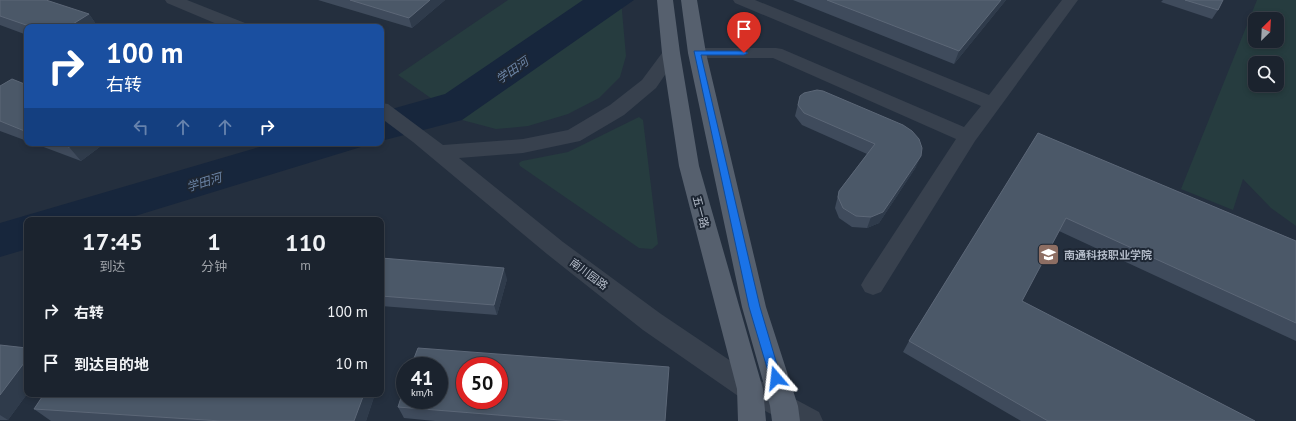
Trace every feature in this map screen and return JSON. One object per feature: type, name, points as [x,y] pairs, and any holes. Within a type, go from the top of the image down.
[{"type":"main road","name":"五一路","points":[[665,0],[671,53],[689,166],[750,389],[752,421]]},
{"type":"main road","points":[[689,0],[697,53],[754,307],[785,413]]},
{"type":"street","points":[[173,0],[232,24]]},
{"type":"street","points":[[741,0],[992,103]]},
{"type":"street","points":[[873,285],[968,136],[1070,0]]},
{"type":"street","points":[[439,152],[523,146],[573,136],[616,110],[649,84],[671,53]]},
{"type":"street","points":[[697,53],[776,53],[968,136]]},
{"type":"street","name":"南川园路","points":[[384,111],[420,137],[555,248],[652,322],[785,413],[809,421]]},
{"type":"green space","points":[[508,0],[621,0],[626,56],[620,77],[599,98],[568,114],[528,126],[496,129],[462,120],[398,75]]},
{"type":"green space","points":[[1257,0],[1296,0],[1296,226],[1271,208],[1243,179],[1233,210],[1181,189],[1248,22],[1248,48],[1284,48],[1284,12],[1252,12]]},
{"type":"green space","points":[[639,117],[643,120],[658,244],[652,249],[639,248],[520,166],[519,163],[522,161],[568,152]]},
{"type":"water","name":"学田河","points":[[583,0],[634,0],[462,120],[384,140],[384,111],[445,94]]},
{"type":"water","name":"学田河","points":[[263,146],[364,146],[132,217],[24,217],[24,250],[0,257],[0,223]]},
{"type":"building","points":[[0,0],[46,0],[89,14],[73,24],[24,24],[0,16]]},
{"type":"building","points":[[350,0],[430,0],[409,18]]},
{"type":"building","points":[[827,0],[1001,0],[959,51]]},
{"type":"building","points":[[1185,0],[1223,0],[1218,10]]},
{"type":"building","points":[[12,79],[24,84],[24,131],[0,121],[0,86]]},
{"type":"building","points":[[817,90],[823,91],[903,125],[912,131],[919,139],[922,148],[921,156],[883,212],[871,217],[856,216],[843,208],[838,197],[839,191],[875,144],[804,113],[798,105],[800,96],[804,93]]},
{"type":"building","points":[[1038,133],[1296,241],[1296,323],[1066,218],[1022,301],[1255,421],[1048,421],[909,341]]},
{"type":"building","points":[[384,258],[504,268],[494,305],[384,296]]},
{"type":"building","points":[[0,345],[24,348],[24,363],[0,395]]},
{"type":"building","points":[[418,348],[669,367],[665,421],[572,421],[423,409],[448,409],[448,357],[414,357]]},
{"type":"building","points":[[42,397],[363,397],[354,421],[221,421],[34,409]]},
{"type":"place","name":"南通科技职业学院","points":[[1048,255]]},
{"type":"route","points":[[744,53],[697,53],[722,170],[754,307],[776,378]]}]
